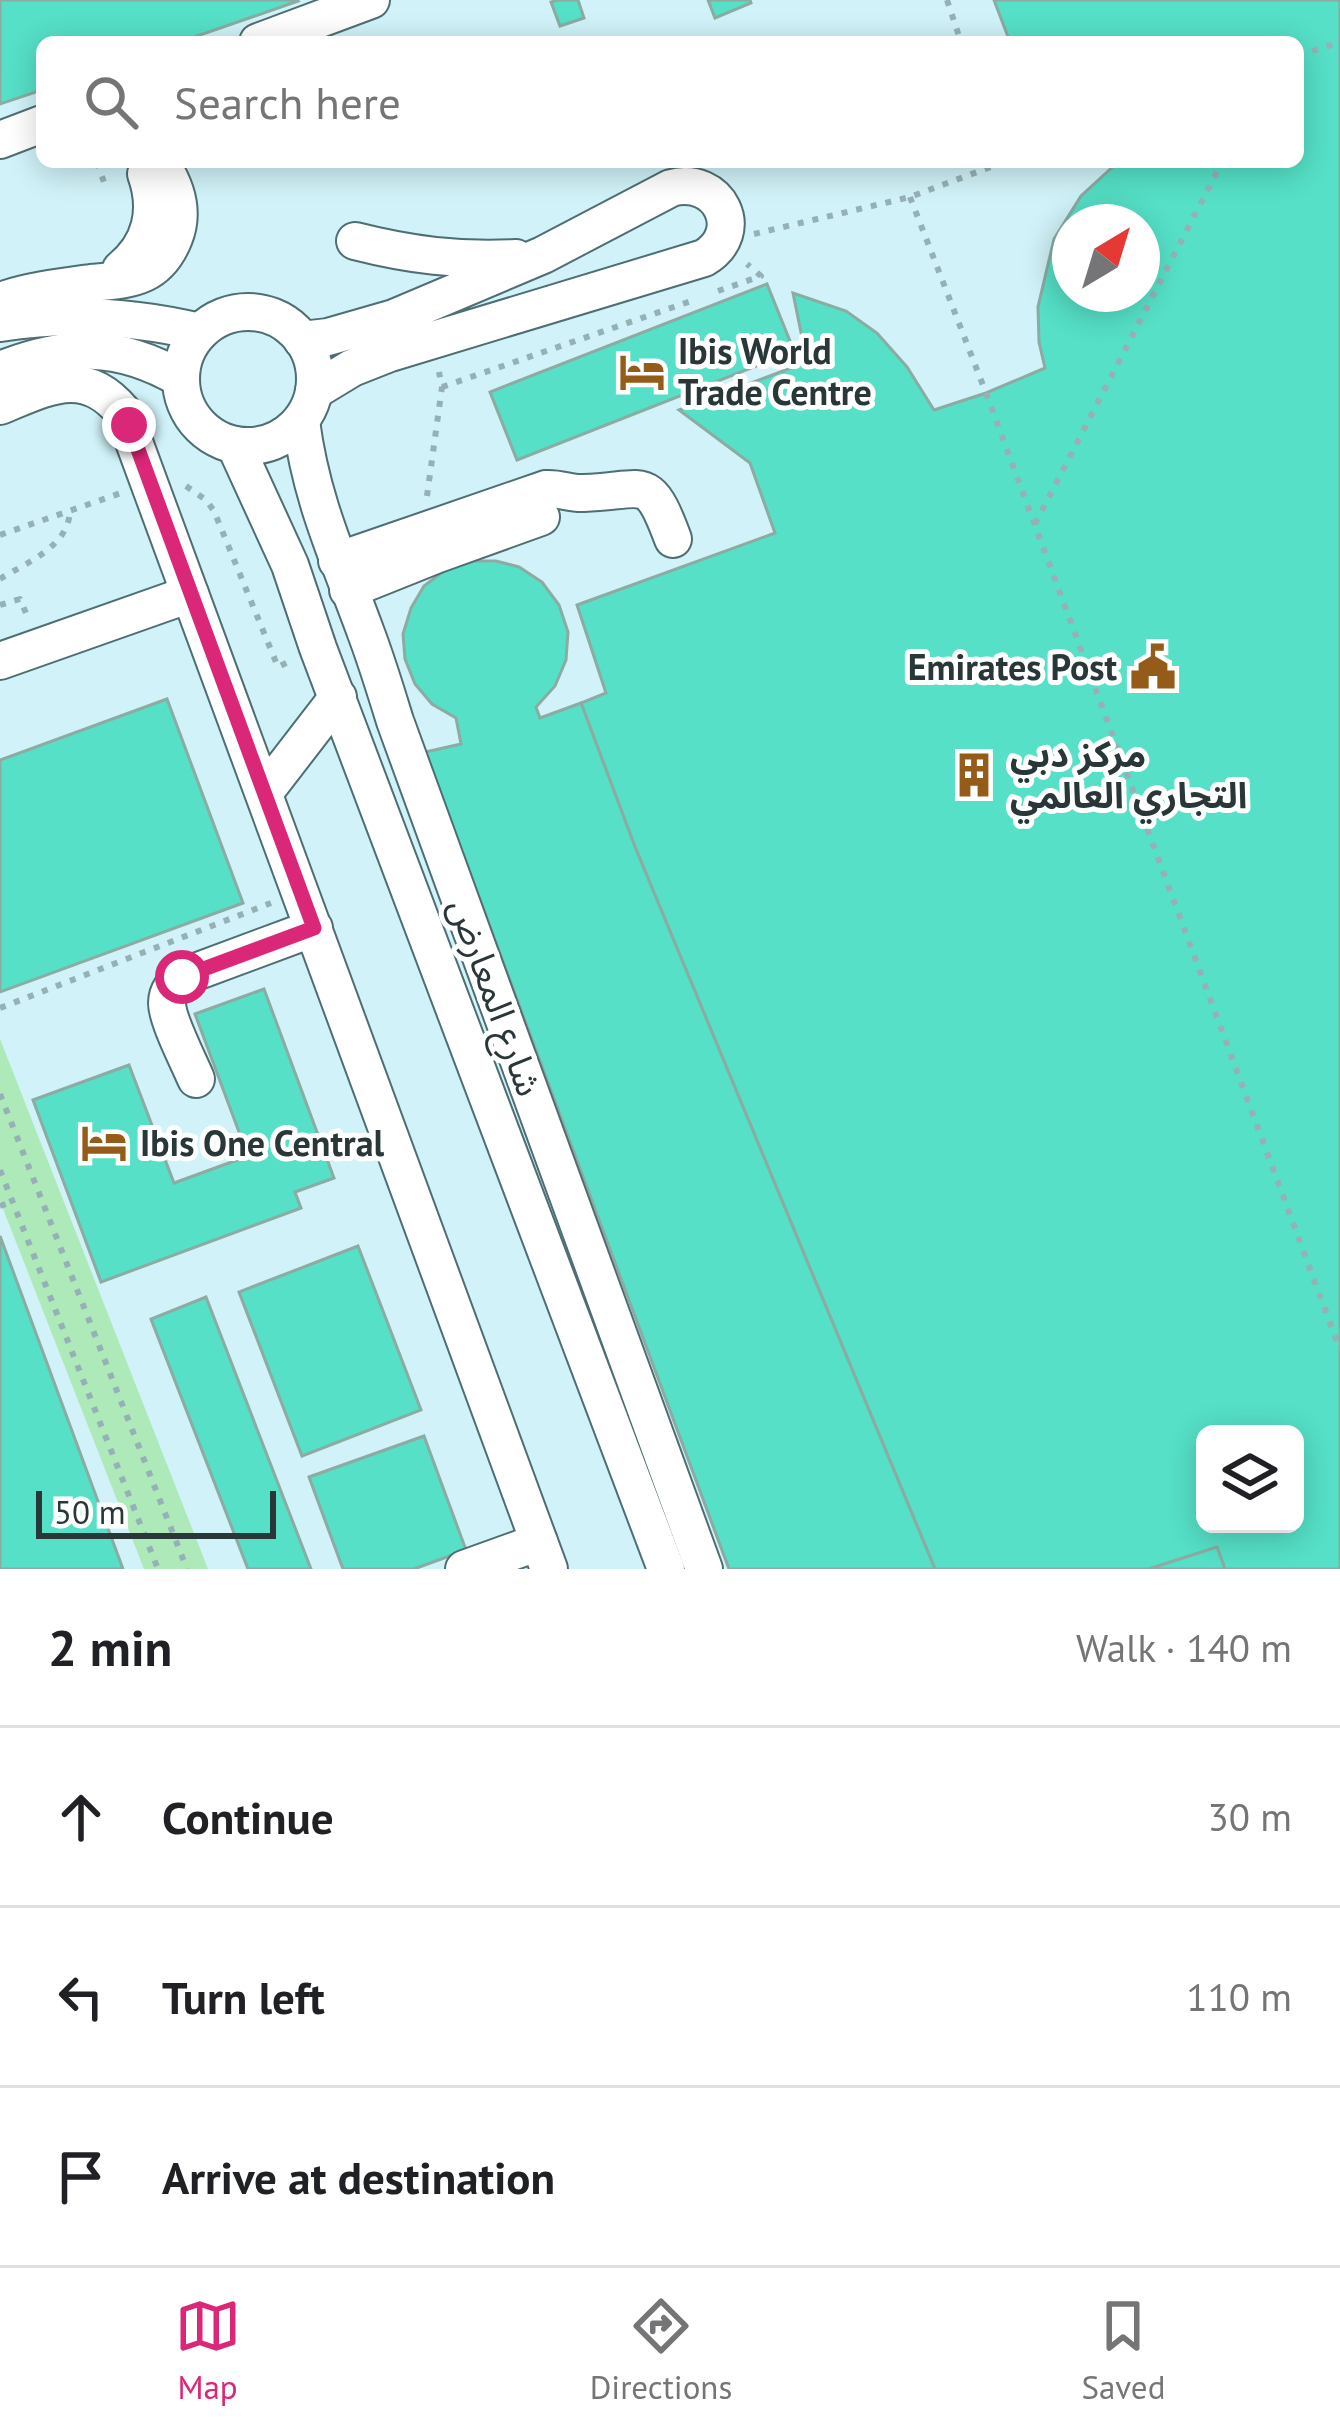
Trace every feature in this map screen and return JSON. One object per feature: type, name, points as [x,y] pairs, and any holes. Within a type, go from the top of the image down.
[{"type":"street","points":[[272,36],[348,4]]},
{"type":"street","points":[[0,140],[36,126]]},
{"type":"street","points":[[0,301],[142,275],[165,255],[178,226],[177,195],[154,171]]},
{"type":"street","points":[[302,340],[378,323],[543,255],[671,188],[683,185],[706,190],[726,218],[722,242],[704,258],[352,368],[308,406],[283,437],[260,445],[235,445],[202,428],[183,397],[185,353],[215,320],[233,313],[272,316],[289,326],[311,356],[315,373],[308,406]]},
{"type":"street","points":[[355,241],[437,257],[543,255]]},
{"type":"street","points":[[0,323],[102,316],[200,332]]},
{"type":"street","points":[[0,370],[34,357],[84,350],[135,358],[181,379]]},
{"type":"street","points":[[0,406],[73,382],[113,400],[129,425],[544,1556],[464,1569]]},
{"type":"street","name":"شارع المعارض","points":[[308,406],[310,482],[342,576],[395,721],[455,858],[704,1569]]},
{"type":"street","name":"شارع المعارض","points":[[235,445],[281,545],[666,1569]]},
{"type":"street","points":[[342,576],[438,554],[553,513],[577,494],[648,491],[660,504],[673,539]]},
{"type":"street","points":[[0,661],[190,594]]},
{"type":"street","points":[[358,749],[425,696]]},
{"type":"street","points":[[264,793],[338,697]]},
{"type":"street","points":[[196,1079],[169,1011],[174,984],[314,928]]},
{"type":"path","points":[[947,0],[959,36]]},
{"type":"path","points":[[1304,54],[1340,42]]},
{"type":"path","points":[[99,168],[106,188]]},
{"type":"path","points":[[722,242],[910,197],[986,168]]},
{"type":"path","points":[[1035,524],[1219,168]]},
{"type":"path","points":[[910,197],[1340,1351]]},
{"type":"path","points":[[428,495],[442,387],[437,362]]},
{"type":"path","points":[[0,579],[60,540],[70,510]]},
{"type":"path","points":[[0,1008],[301,891]]},
{"type":"path","points":[[0,1094],[187,1569]]},
{"type":"path","points":[[0,1170],[158,1569]]},
{"type":"path","points":[[0,1206],[13,1202]]},
{"type":"green space","points":[[0,1039],[208,1569],[144,1569],[0,1201]]},
{"type":"building","points":[[0,0],[298,1],[197,36],[36,36],[36,92],[0,104]]},
{"type":"building","points":[[578,0],[584,18],[560,26],[551,2]]},
{"type":"building","points":[[708,0],[750,0],[751,3],[715,18]]},
{"type":"building","name":"مركز دبي التجاري العالمي","points":[[994,0],[1340,0],[1340,1569],[1225,1569],[1217,1547],[1149,1569],[935,1569],[635,847],[581,703],[606,693],[577,605],[775,533],[750,463],[679,410],[807,362],[793,293],[846,311],[877,333],[907,367],[934,410],[1045,368],[1038,307],[1052,248],[1052,312],[1160,312],[1160,204],[1076,204],[1112,168],[1304,168],[1304,36],[1008,36]]},
{"type":"building","name":"Ibis World Trade Centre","points":[[767,284],[794,351],[517,460],[490,392]]},
{"type":"building","points":[[470,561],[519,567],[542,582],[559,605],[568,632],[566,660],[555,686],[536,707],[540,718],[581,703],[635,847],[935,1569],[729,1569],[425,752],[461,744],[456,718],[432,704],[415,684],[405,659],[403,634],[424,586],[445,570]]},
{"type":"building","points":[[167,699],[243,903],[0,992],[0,760]]},
{"type":"building","name":"Ibis One Central","points":[[264,989],[334,1178],[295,1192],[301,1208],[101,1282],[33,1100],[129,1065],[174,1183],[248,1156],[195,1014]]},
{"type":"building","points":[[0,1236],[123,1569],[0,1569]]},
{"type":"building","points":[[358,1246],[421,1410],[302,1456],[239,1292]]},
{"type":"building","points":[[206,1297],[311,1569],[248,1569],[151,1319]]},
{"type":"building","points":[[424,1436],[466,1550],[414,1569],[343,1569],[309,1477]]},
{"type":"building","points":[[1217,1547],[1225,1569],[1149,1569]]},
{"type":"place","name":"Ibis World Trade Centre","points":[[642,372]]},
{"type":"place","name":"Emirates Post","points":[[1153,667]]},
{"type":"place","name":"مركز دبي التجاري العالمي","points":[[974,775]]},
{"type":"place","name":"Ibis One Central","points":[[104,1143]]},
{"type":"route","points":[[129,425],[314,928],[182,977]]}]
